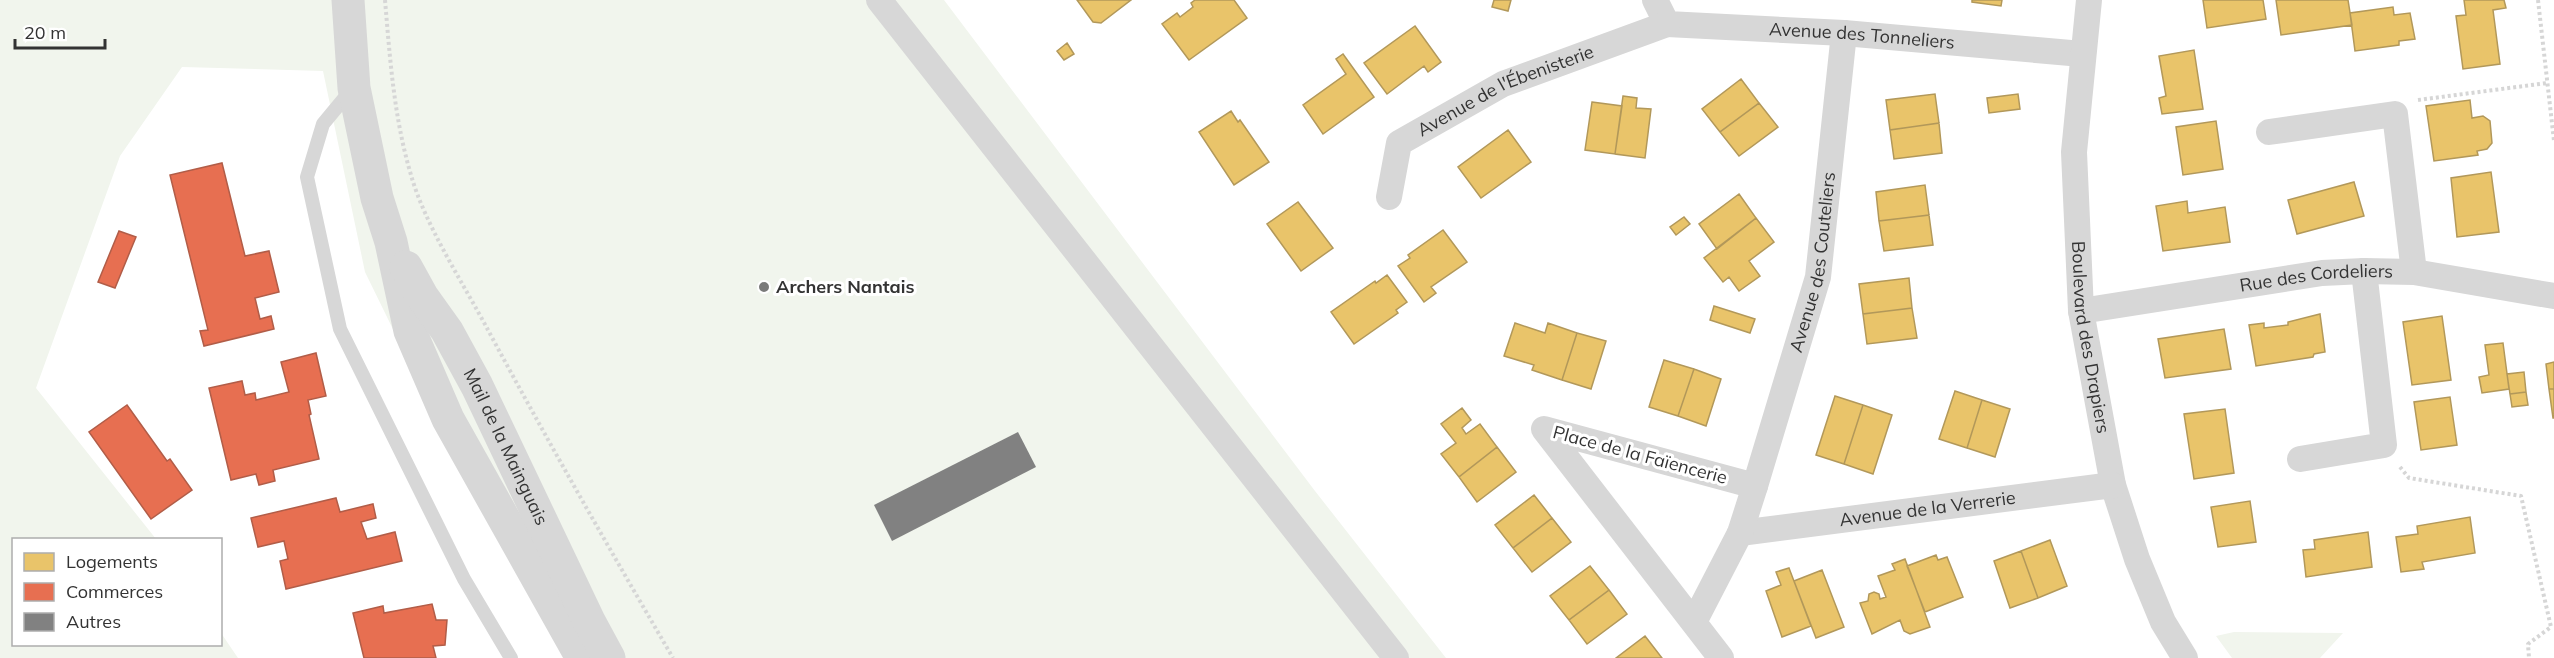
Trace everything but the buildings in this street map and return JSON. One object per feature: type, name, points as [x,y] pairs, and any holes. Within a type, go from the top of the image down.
[{"type":"street","name":"Mail de la Mainguais","points":[[348,0],[354,88],[377,198],[391,242],[410,331],[448,419],[582,658]]},
{"type":"street","points":[[879,0],[1396,658]]},
{"type":"street","points":[[1655,0],[1667,24]]},
{"type":"street","name":"Boulevard des Drapiers","points":[[2089,0],[2074,152],[2080,310],[2113,485],[2137,559],[2163,622],[2185,658]]},
{"type":"street","name":"Avenue des Tonneliers","points":[[1667,24],[1844,33],[2082,54]]},
{"type":"street","name":"Avenue de l'Ébenisterie","points":[[1389,197],[1399,143],[1503,84],[1667,24]]},
{"type":"street","name":"Avenue des Couteliers","points":[[1755,486],[1818,277],[1844,33]]},
{"type":"street","points":[[2269,132],[2395,114],[2414,272]]},
{"type":"street","name":"Mail de la Mainguais","points":[[391,242],[422,296],[447,332],[477,386],[589,621],[609,658]]},
{"type":"street","points":[[2300,459],[2384,446],[2364,271]]},
{"type":"street","name":"Rue des Cordeliers","points":[[2080,310],[2322,273],[2364,271],[2414,272],[2554,296]]},
{"type":"street","name":"Place de la Faïencerie","points":[[1694,622],[1545,429],[1755,486]]},
{"type":"street","name":"Avenue de la Verrerie","points":[[1740,533],[2113,485]]},
{"type":"street","points":[[1721,658],[1694,622],[1740,533],[1755,486]]},
{"type":"lane","points":[[354,88],[323,124],[307,177],[340,329],[464,579],[511,658]]},
{"type":"path","points":[[385,0],[390,65],[399,123],[411,177],[430,221],[505,362],[673,658]]},
{"type":"path","points":[[2538,0],[2554,141]]},
{"type":"path","points":[[2395,114],[2409,101],[2547,83]]},
{"type":"path","points":[[2384,446],[2409,478],[2521,496],[2551,627],[2528,644],[2529,658]]},
{"type":"shaded area","points":[[0,0],[944,0],[1315,491],[1446,658],[570,658],[429,403],[365,272],[323,71],[182,67],[120,156],[36,388],[155,538],[12,538],[12,646],[222,646],[222,634],[238,658],[0,658]]},
{"type":"shaded area","points":[[2234,632],[2343,633],[2320,658],[2232,658],[2216,636]]},
{"type":"place","name":"Archers Nantais","points":[[764,287]]}]
